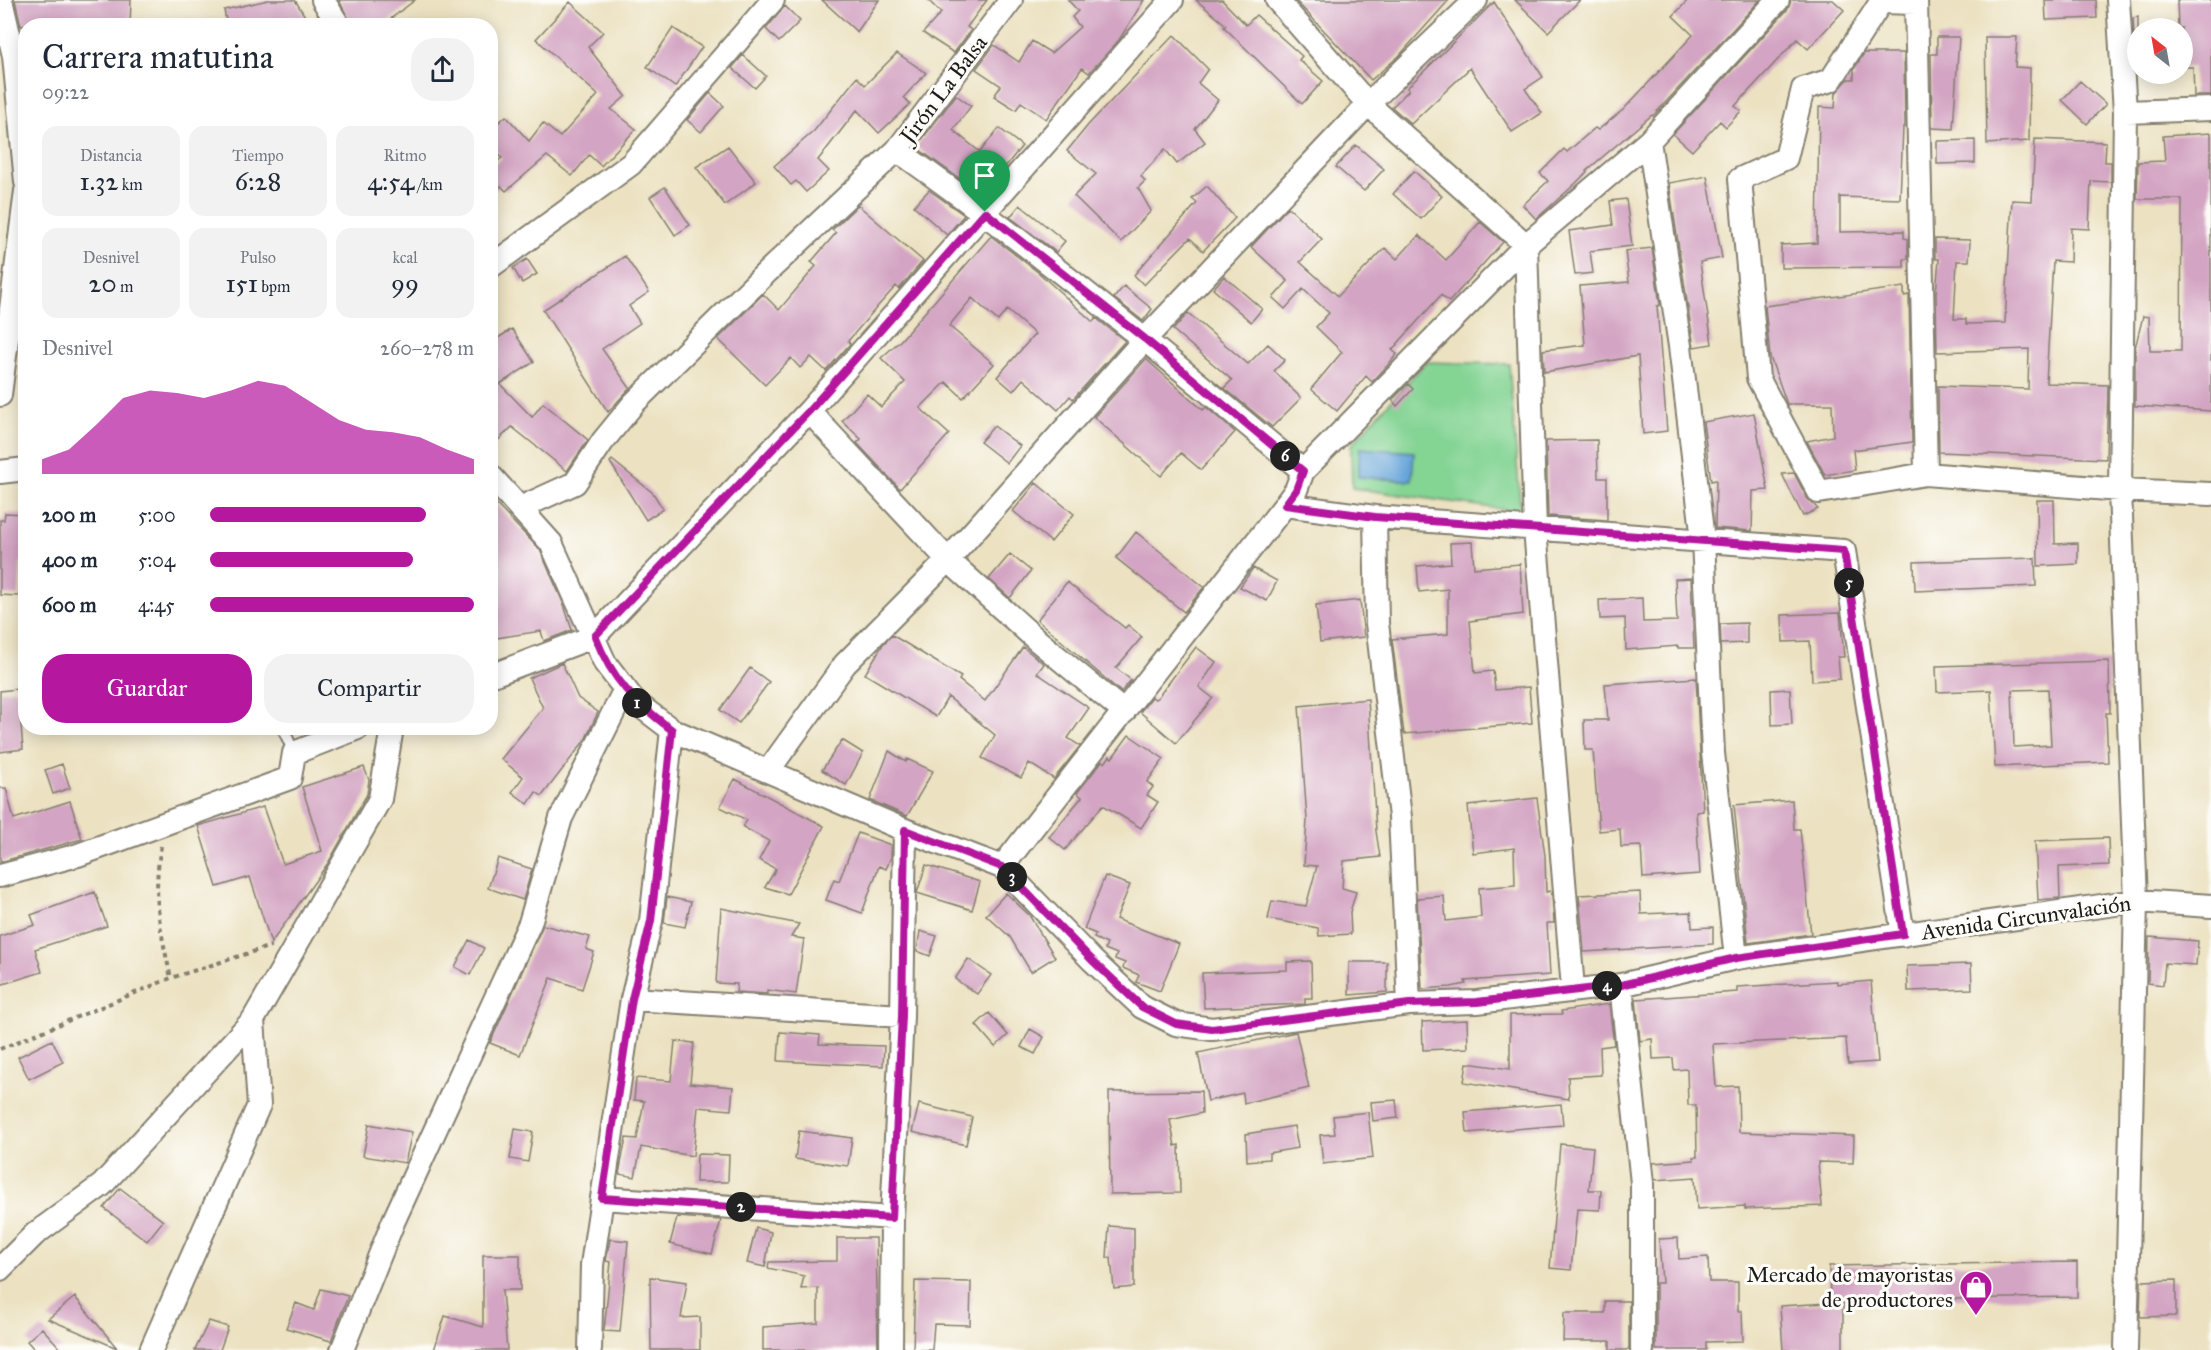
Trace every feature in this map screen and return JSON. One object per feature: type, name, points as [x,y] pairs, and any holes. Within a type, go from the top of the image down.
[{"type":"street","points":[[1,0],[14,56],[18,98]]},
{"type":"street","points":[[323,0],[334,18]]},
{"type":"street","points":[[498,261],[631,164],[773,0]]},
{"type":"street","name":"Jirón La Balsa","points":[[520,508],[575,483],[603,441],[634,403],[767,272],[897,150],[1011,0]]},
{"type":"street","points":[[498,673],[595,636],[809,411],[1172,0]]},
{"type":"street","points":[[1277,0],[1368,104],[1526,244],[1535,529],[1574,989]]},
{"type":"street","points":[[768,771],[845,664],[948,560],[1145,339],[1368,104],[1476,0]]},
{"type":"street","points":[[1002,867],[1285,505],[1296,490],[1303,471],[1526,244],[1649,141],[1778,0]]},
{"type":"street","points":[[2118,0],[2125,112],[2120,490],[2136,901],[2126,1350]]},
{"type":"street","points":[[1926,474],[1916,2],[1881,2],[1831,80],[1803,89],[1786,158],[1740,179],[1758,378],[1819,492],[1926,474],[2120,490],[2211,494]]},
{"type":"street","points":[[2125,112],[2211,109]]},
{"type":"street","points":[[1649,141],[1680,346],[1703,540],[1713,753],[1736,958]]},
{"type":"street","points":[[897,150],[985,212],[1145,339],[1303,471]]},
{"type":"street","points":[[0,395],[18,253]]},
{"type":"street","points":[[809,411],[948,560],[1038,641],[1124,712]]},
{"type":"street","points":[[0,472],[18,470]]},
{"type":"street","name":"Avenida Circunvalación","points":[[498,484],[551,543],[595,636],[605,663],[635,702],[672,730],[905,830],[1002,867],[1092,960],[1142,1007],[1176,1024],[1212,1029],[1409,1004],[1477,1002],[1621,985],[1736,958],[2136,901],[2211,906]]},
{"type":"street","points":[[1285,505],[1375,517],[1844,551],[1903,934]]},
{"type":"street","points":[[1375,517],[1377,623],[1400,817],[1409,1004]]},
{"type":"street","points":[[342,1350],[394,1220],[530,923],[561,818],[625,689]]},
{"type":"street","points":[[590,1350],[592,1265],[632,999],[651,921],[672,730]]},
{"type":"street","points":[[0,876],[78,855],[290,778],[294,753],[340,735]]},
{"type":"street","points":[[0,1269],[35,1234],[102,1185],[253,1020],[380,799],[391,735]]},
{"type":"street","points":[[891,1350],[892,1218],[902,1016],[905,830]]},
{"type":"street","points":[[1621,985],[1642,1183],[1642,1350]]},
{"type":"street","points":[[632,999],[902,1016]]},
{"type":"street","points":[[151,1350],[260,1105],[253,1020]]},
{"type":"street","points":[[602,1198],[892,1218]]},
{"type":"lane","points":[[286,735],[294,753]]},
{"type":"path","points":[[165,824],[155,880],[158,915],[171,978]]},
{"type":"path","points":[[0,1049],[171,978],[267,946],[294,950]]},
{"type":"green space","points":[[1426,362],[1509,364],[1521,512],[1352,488],[1351,445]]},
{"type":"water","points":[[1360,448],[1414,452],[1412,481],[1358,477]]},
{"type":"building","points":[[15,0],[131,0],[130,18],[19,18]]},
{"type":"building","points":[[268,0],[295,0],[306,18],[226,18],[224,10]]},
{"type":"building","points":[[339,0],[415,0],[391,18],[348,18]]},
{"type":"building","points":[[822,0],[879,0],[857,32]]},
{"type":"building","points":[[928,0],[987,0],[967,27],[971,30],[954,53],[923,33],[941,13]]},
{"type":"building","points":[[1068,0],[1144,0],[1119,40],[1089,73],[1082,68],[1046,119],[1021,102],[1016,110],[994,96],[1001,86],[976,69],[994,45],[1019,62],[1032,41],[1051,53],[1080,27],[1072,17],[1078,11]]},
{"type":"building","points":[[1196,0],[1222,0],[1246,25],[1256,15],[1302,56],[1299,60],[1323,81],[1302,104],[1224,27],[1226,25]]},
{"type":"building","points":[[1295,0],[1449,0],[1399,56],[1371,80]]},
{"type":"building","points":[[1515,0],[1580,0],[1548,32]]},
{"type":"building","points":[[1688,0],[1760,0],[1653,116],[1586,171],[1536,219],[1523,205],[1548,181],[1540,173],[1564,149],[1567,152],[1595,128],[1598,130],[1624,109],[1693,35],[1673,16]]},
{"type":"building","points":[[1791,0],[1833,0],[1844,10],[1808,49],[1797,39],[1735,106],[1741,111],[1726,127],[1720,121],[1692,151],[1673,134],[1788,9]]},
{"type":"building","points":[[2045,0],[2096,0],[2097,18],[2046,20]]},
{"type":"building","points":[[2177,0],[2211,0],[2211,96],[2194,96],[2193,18],[2178,18]]},
{"type":"building","points":[[570,2],[603,32],[588,47],[626,96],[611,109],[636,129],[601,166],[589,155],[572,176],[547,156],[506,191],[501,186],[498,188],[498,161],[502,158],[498,154],[498,123],[506,116],[529,141],[543,123],[560,137],[598,95],[536,39]]},
{"type":"building","points":[[1494,2],[1543,77],[1525,89],[1542,113],[1512,132],[1470,68],[1411,124],[1392,107],[1409,90],[1407,88]]},
{"type":"building","points":[[785,6],[800,21],[779,42],[766,29]]},
{"type":"building","points":[[673,28],[702,47],[675,87],[647,67]]},
{"type":"building","points":[[1174,35],[1208,69],[1198,83],[1218,100],[1195,129],[1205,142],[1177,164],[1165,149],[1141,176],[1145,181],[1138,188],[1151,211],[1121,242],[1074,196],[1096,174],[1067,151],[1089,124]]},
{"type":"building","points":[[1937,37],[1959,37],[1953,129],[1932,128],[1931,54],[1937,54]]},
{"type":"building","points":[[1985,37],[2017,37],[2015,67],[2030,68],[2029,141],[1987,144]]},
{"type":"building","points":[[897,53],[926,73],[904,97],[910,104],[879,133],[857,110],[818,160],[829,171],[806,192],[796,181],[791,185],[774,166],[814,131],[857,77],[865,85]]},
{"type":"building","points":[[1864,53],[1904,53],[1905,127],[1903,127],[1900,199],[1840,197],[1840,232],[1904,231],[1904,238],[1908,239],[1908,259],[1904,259],[1904,267],[1781,268],[1781,245],[1817,243],[1819,107],[1835,108],[1836,93],[1848,79],[1854,79],[1854,69]]},
{"type":"building","points":[[743,55],[766,76],[755,88],[732,68]]},
{"type":"building","points":[[2080,81],[2106,104],[2087,124],[2062,100]]},
{"type":"building","points":[[710,93],[724,106],[701,132],[687,120]]},
{"type":"building","points":[[956,95],[971,106],[953,130],[980,152],[999,128],[1022,146],[982,195],[916,147]]},
{"type":"building","points":[[2211,133],[2211,411],[2135,406],[2135,348],[2143,316],[2149,317],[2150,351],[2181,351],[2182,199],[2137,199],[2138,162],[2165,161],[2163,136]]},
{"type":"building","points":[[2035,139],[2106,142],[2105,162],[2111,162],[2111,182],[2091,181],[2089,229],[2071,228],[2070,262],[2053,261],[2046,383],[2108,385],[2106,459],[1939,452],[1938,386],[2028,389],[2029,349],[1937,352],[1936,293],[1939,259],[1935,259],[1935,239],[1970,240],[1969,261],[1957,261],[1954,319],[1966,319],[1966,324],[2005,323],[2012,200],[2032,201]]},
{"type":"building","points":[[1975,140],[1975,163],[1937,164],[1937,141]]},
{"type":"building","points":[[1356,145],[1384,169],[1364,191],[1336,167]]},
{"type":"building","points":[[728,146],[756,182],[725,205],[696,167]]},
{"type":"building","points":[[1414,171],[1442,196],[1421,219],[1393,194]]},
{"type":"building","points":[[1707,176],[1722,258],[1700,262],[1712,344],[1694,347],[1669,183]]},
{"type":"building","points":[[1207,186],[1235,218],[1203,251],[1190,238],[1144,285],[1134,275],[1197,203],[1192,199]]},
{"type":"building","points":[[665,187],[690,225],[675,235],[650,197]]},
{"type":"building","points":[[929,190],[964,215],[947,235],[914,206]]},
{"type":"building","points":[[1626,199],[1632,246],[1590,251],[1593,273],[1575,275],[1569,231],[1613,225],[1610,201]]},
{"type":"building","points":[[858,205],[923,261],[899,289],[896,286],[878,306],[848,341],[850,344],[826,371],[811,357],[800,368],[791,358],[765,385],[718,339],[763,294],[779,310],[816,266],[811,262],[836,233],[832,230]]},
{"type":"building","points":[[1020,205],[1065,241],[1056,252],[1010,217]]},
{"type":"building","points":[[1288,207],[1322,239],[1300,262],[1338,296],[1385,248],[1397,259],[1419,235],[1446,260],[1480,222],[1503,242],[1449,302],[1441,295],[1392,350],[1397,354],[1388,365],[1372,382],[1366,376],[1337,411],[1311,389],[1342,352],[1316,327],[1329,313],[1303,289],[1285,309],[1273,298],[1288,281],[1251,247]]},
{"type":"building","points":[[991,236],[1039,273],[1093,322],[1096,318],[1125,341],[1073,399],[1070,396],[1058,410],[1023,379],[1013,391],[997,377],[1035,334],[1007,310],[998,321],[972,298],[949,326],[994,364],[963,398],[946,382],[920,408],[949,434],[900,489],[857,443],[861,439],[842,421],[867,394],[881,407],[905,382],[881,358],[900,341]]},
{"type":"building","points":[[1652,248],[1660,305],[1657,306],[1667,431],[1643,434],[1638,356],[1544,372],[1543,350],[1585,345],[1580,286],[1629,282],[1625,251]]},
{"type":"building","points":[[625,256],[649,292],[629,306],[640,323],[602,349],[630,388],[608,412],[543,310]]},
{"type":"building","points":[[527,259],[537,274],[522,283],[513,268]]},
{"type":"building","points":[[1224,276],[1262,309],[1251,322],[1213,289]]},
{"type":"building","points":[[1124,286],[1152,309],[1143,321],[1114,298]]},
{"type":"building","points":[[1904,287],[1904,296],[1909,295],[1912,442],[1853,450],[1855,470],[1825,475],[1807,441],[1833,436],[1832,404],[1787,404],[1770,357],[1765,306]]},
{"type":"building","points":[[1188,313],[1248,364],[1268,344],[1285,360],[1274,371],[1301,398],[1272,427],[1224,388],[1232,380],[1173,330]]},
{"type":"building","points":[[512,329],[534,362],[500,384],[532,417],[543,403],[588,440],[567,471],[512,427],[498,440],[498,338]]},
{"type":"building","points":[[1146,359],[1203,410],[1206,407],[1235,432],[1201,470],[1181,453],[1161,476],[1094,417]]},
{"type":"building","points":[[1408,384],[1413,389],[1397,406],[1392,400]]},
{"type":"building","points":[[1754,413],[1768,490],[1753,491],[1752,531],[1715,528],[1716,480],[1711,481],[1703,422]]},
{"type":"building","points":[[994,426],[1020,446],[1007,463],[980,442]]},
{"type":"building","points":[[1597,440],[1598,478],[1607,478],[1607,520],[1548,516],[1546,441]]},
{"type":"building","points":[[612,460],[653,493],[663,509],[646,520],[610,462]]},
{"type":"building","points":[[1794,473],[1807,498],[1818,509],[1803,516],[1782,474]]},
{"type":"building","points":[[1036,483],[1074,514],[1051,542],[1013,511]]},
{"type":"building","points":[[2037,500],[2054,500],[2055,544],[2078,543],[2078,564],[2038,566]]},
{"type":"building","points":[[498,506],[540,550],[564,605],[572,630],[544,641],[541,631],[498,638]]},
{"type":"building","points":[[5,513],[18,514],[18,596],[0,595],[0,520],[4,520]]},
{"type":"building","points":[[1136,532],[1204,587],[1184,612],[1116,558]]},
{"type":"building","points":[[1472,542],[1474,568],[1520,564],[1523,614],[1470,621],[1475,673],[1493,671],[1495,690],[1529,687],[1532,723],[1404,734],[1392,639],[1448,634],[1448,589],[1419,592],[1417,566],[1451,563],[1450,543]]},
{"type":"building","points":[[1010,554],[1031,571],[1010,598],[989,579]]},
{"type":"building","points":[[2035,558],[2036,586],[1915,591],[1914,562]]},
{"type":"building","points":[[1253,568],[1277,581],[1267,601],[1240,587]]},
{"type":"building","points":[[1691,578],[1694,648],[1678,648],[1678,646],[1626,650],[1625,618],[1600,619],[1599,600],[1642,598],[1643,622],[1677,621],[1675,579]]},
{"type":"building","points":[[1067,582],[1125,628],[1128,625],[1142,637],[1116,668],[1131,680],[1121,692],[1037,620]]},
{"type":"building","points":[[1360,600],[1364,637],[1320,642],[1316,605]]},
{"type":"building","points":[[1840,613],[1844,657],[1838,657],[1840,679],[1812,681],[1810,641],[1783,642],[1782,615]]},
{"type":"building","points":[[1747,623],[1747,643],[1721,644],[1720,624]]},
{"type":"building","points":[[892,635],[961,677],[959,680],[985,701],[1023,647],[1044,664],[1037,673],[1089,708],[1068,738],[1080,746],[1054,779],[1029,763],[1021,778],[982,758],[995,735],[948,697],[936,717],[865,674],[883,644]]},
{"type":"building","points":[[1196,647],[1216,662],[1199,687],[1213,698],[1176,743],[1140,712],[1152,697],[1155,699],[1158,697]]},
{"type":"building","points":[[2109,661],[2110,713],[2106,713],[2108,762],[1995,767],[1991,690],[1937,692],[1936,666]],"holes":[[[2048,689],[2051,745],[2014,747],[2012,690]]]},
{"type":"building","points":[[562,663],[578,698],[598,712],[585,740],[542,796],[536,792],[528,804],[512,792],[523,777],[501,759],[543,708],[529,678]]},
{"type":"building","points":[[750,668],[769,682],[739,723],[720,710]]},
{"type":"building","points":[[1696,678],[1703,811],[1696,812],[1700,874],[1643,878],[1641,846],[1621,847],[1620,829],[1599,831],[1593,750],[1585,750],[1584,720],[1608,720],[1605,684]]},
{"type":"building","points":[[17,689],[18,735],[22,735],[23,749],[0,752],[0,691]]},
{"type":"building","points":[[1790,689],[1792,724],[1772,725],[1771,690]]},
{"type":"building","points":[[1368,699],[1376,831],[1380,857],[1344,861],[1342,888],[1356,892],[1350,912],[1351,934],[1319,936],[1318,928],[1268,919],[1272,901],[1306,906],[1317,866],[1304,865],[1307,820],[1299,706]]},
{"type":"building","points":[[1129,735],[1164,759],[1147,782],[1153,787],[1147,795],[1158,802],[1141,828],[1103,805],[1065,850],[1049,837],[1082,797],[1077,793],[1102,761],[1105,763],[1110,756],[1112,758]]},
{"type":"building","points":[[842,740],[863,753],[846,785],[822,770]]},
{"type":"building","points":[[889,751],[906,762],[907,759],[933,771],[907,816],[870,800]]},
{"type":"building","points":[[62,764],[70,788],[53,794],[45,770]]},
{"type":"building","points":[[364,767],[369,780],[367,794],[328,863],[271,943],[250,877],[217,887],[198,826],[263,807],[283,864],[322,851],[302,787]]},
{"type":"building","points":[[735,779],[824,826],[788,894],[765,887],[776,869],[759,860],[769,841],[743,827],[747,820],[720,807]]},
{"type":"building","points":[[0,788],[6,788],[14,819],[70,801],[82,839],[0,862]]},
{"type":"building","points":[[1537,798],[1545,856],[1546,892],[1550,891],[1552,896],[1554,923],[1547,923],[1550,975],[1465,981],[1466,984],[1451,987],[1422,989],[1417,898],[1444,896],[1446,921],[1481,917],[1479,888],[1515,885],[1514,848],[1473,853],[1468,806]]},
{"type":"building","points":[[1792,800],[1794,829],[1800,829],[1811,934],[1748,943],[1734,805]]},
{"type":"building","points":[[858,833],[891,845],[891,857],[886,869],[879,866],[862,913],[826,900],[834,879],[839,881]]},
{"type":"building","points":[[2108,838],[2109,865],[2059,867],[2060,898],[2038,900],[2035,841]]},
{"type":"building","points":[[498,858],[532,869],[523,900],[488,888]]},
{"type":"building","points":[[926,865],[980,882],[972,910],[917,893]]},
{"type":"building","points":[[1105,876],[1130,885],[1116,919],[1179,944],[1160,991],[1136,982],[1139,975],[1123,968],[1125,963],[1115,959],[1117,954],[1105,949],[1107,944],[1094,938],[1096,934],[1084,929]]},
{"type":"building","points":[[95,892],[107,926],[35,949],[42,972],[0,985],[0,936],[35,925],[31,915]]},
{"type":"building","points":[[1640,892],[1641,914],[1691,912],[1692,928],[1713,927],[1713,944],[1584,952],[1579,895]]},
{"type":"building","points":[[1006,893],[1029,915],[1055,957],[1031,972],[1010,937],[986,915]]},
{"type":"building","points":[[667,897],[691,902],[685,927],[664,923]]},
{"type":"building","points":[[721,908],[799,924],[791,937],[804,939],[796,994],[767,990],[767,994],[736,992],[737,984],[716,983]]},
{"type":"building","points":[[543,925],[590,937],[586,949],[594,952],[582,989],[551,978],[520,1055],[490,1043]]},
{"type":"building","points":[[920,931],[937,936],[930,956],[917,951]]},
{"type":"building","points":[[2149,937],[2198,941],[2196,965],[2165,963],[2163,985],[2148,983]]},
{"type":"building","points":[[469,940],[484,948],[470,975],[455,967]]},
{"type":"building","points":[[968,959],[991,975],[977,994],[955,979]]},
{"type":"building","points":[[1311,961],[1312,998],[1305,998],[1305,1004],[1204,1008],[1202,973],[1287,970],[1287,962]]},
{"type":"building","points":[[1349,962],[1387,962],[1387,992],[1349,995]]},
{"type":"building","points":[[1971,964],[1972,989],[1908,991],[1907,966]]},
{"type":"building","points":[[1837,981],[1837,984],[1871,981],[1878,1062],[1848,1064],[1846,1038],[1713,1044],[1716,1087],[1738,1086],[1739,1132],[1854,1136],[1853,1163],[1818,1162],[1822,1206],[1745,1209],[1745,1206],[1697,1209],[1695,1177],[1655,1180],[1653,1163],[1694,1160],[1693,1157],[1697,1157],[1696,1105],[1688,1105],[1687,1069],[1674,1070],[1673,1058],[1653,1059],[1652,1039],[1640,1041],[1636,999],[1737,992],[1737,987]]},
{"type":"building","points":[[1609,1004],[1614,1045],[1600,1047],[1601,1075],[1568,1077],[1569,1099],[1464,1082],[1467,1063],[1510,1069],[1510,1015],[1562,1014],[1561,1011]]},
{"type":"building","points":[[989,1013],[1008,1035],[995,1047],[976,1025]]},
{"type":"building","points":[[1467,1020],[1468,1048],[1423,1050],[1422,1022]]},
{"type":"building","points":[[1030,1029],[1044,1037],[1035,1054],[1021,1047]]},
{"type":"building","points":[[780,1032],[820,1035],[819,1044],[884,1046],[883,1066],[778,1061]]},
{"type":"building","points":[[1296,1032],[1309,1088],[1244,1103],[1243,1093],[1208,1101],[1198,1053]]},
{"type":"building","points":[[52,1040],[63,1062],[29,1079],[18,1057]]},
{"type":"building","points":[[675,1041],[694,1043],[690,1083],[733,1087],[731,1110],[698,1107],[693,1156],[641,1147],[635,1177],[619,1174],[626,1138],[637,1139],[644,1101],[634,1100],[636,1078],[671,1081]]},
{"type":"building","points":[[1201,1091],[1202,1113],[1170,1120],[1175,1146],[1179,1145],[1180,1193],[1110,1194],[1109,1092]]},
{"type":"building","points":[[1396,1100],[1398,1118],[1373,1121],[1371,1102]]},
{"type":"building","points":[[919,1104],[972,1117],[966,1145],[912,1132]]},
{"type":"building","points":[[1561,1104],[1563,1125],[1467,1133],[1465,1112]]},
{"type":"building","points":[[1368,1112],[1373,1158],[1323,1164],[1320,1135],[1335,1134],[1333,1116]]},
{"type":"building","points":[[369,1124],[412,1132],[405,1163],[363,1156]]},
{"type":"building","points":[[1294,1126],[1298,1148],[1269,1153],[1269,1159],[1247,1161],[1246,1134]]},
{"type":"building","points":[[515,1129],[533,1132],[528,1162],[510,1159]]},
{"type":"building","points":[[799,1131],[852,1138],[848,1166],[795,1159]]},
{"type":"building","points":[[1560,1144],[1593,1147],[1589,1190],[1601,1190],[1600,1210],[1577,1209],[1571,1270],[1550,1268]]},
{"type":"building","points":[[697,1154],[729,1155],[728,1182],[696,1182]]},
{"type":"building","points":[[120,1188],[163,1221],[147,1241],[104,1208]]},
{"type":"building","points":[[677,1217],[721,1220],[712,1254],[670,1244]]},
{"type":"building","points":[[1109,1226],[1134,1228],[1134,1287],[1114,1289],[1111,1258],[1107,1258]]},
{"type":"building","points":[[756,1228],[771,1232],[765,1267],[747,1263]]},
{"type":"building","points":[[837,1238],[876,1238],[878,1350],[763,1350],[763,1327],[818,1323],[818,1288],[801,1289],[804,1276],[768,1268],[769,1262],[837,1261]]},
{"type":"building","points":[[1678,1238],[1679,1259],[1708,1257],[1709,1282],[1738,1282],[1738,1311],[1742,1311],[1743,1341],[1706,1342],[1706,1350],[1656,1350],[1656,1283],[1662,1283],[1659,1239]]},
{"type":"building","points":[[610,1239],[628,1241],[620,1332],[604,1331],[611,1262],[606,1261]]},
{"type":"building","points":[[483,1255],[520,1255],[520,1290],[502,1290],[507,1350],[434,1350],[445,1316],[483,1327]]},
{"type":"building","points":[[2077,1262],[2077,1297],[1830,1301],[1829,1266]]},
{"type":"building","points":[[650,1277],[687,1282],[681,1318],[700,1317],[700,1350],[651,1350]]},
{"type":"building","points":[[2176,1280],[2176,1316],[2140,1317],[2141,1281]]},
{"type":"building","points":[[915,1281],[971,1282],[970,1325],[934,1324],[932,1350],[913,1350]]},
{"type":"building","points":[[321,1289],[348,1296],[331,1341],[286,1328],[296,1303],[314,1310]]},
{"type":"building","points":[[75,1297],[117,1348],[48,1319]]},
{"type":"building","points":[[1605,1301],[1629,1301],[1629,1350],[1610,1350],[1610,1341],[1563,1341],[1564,1313],[1605,1313]]},
{"type":"building","points":[[1843,1302],[1843,1349],[1783,1350],[1780,1306]]},
{"type":"building","points":[[209,1321],[228,1327],[220,1350],[195,1350]]},
{"type":"building","points":[[42,1328],[62,1350],[35,1350],[27,1341]]},
{"type":"place","name":"Mercado de mayoristas de productores","points":[[1976,1316]]},
{"type":"route","points":[[985,212],[1145,339],[1303,471],[1296,490],[1285,505],[1375,517],[1844,551],[1903,934],[1736,958],[1621,985],[1477,1002],[1409,1004],[1212,1029],[1176,1024],[1142,1007],[1092,960],[1002,867],[905,830],[902,1016],[892,1218],[602,1198],[632,999],[651,921],[672,730],[635,702],[605,663],[595,636],[809,411],[985,212]]}]
